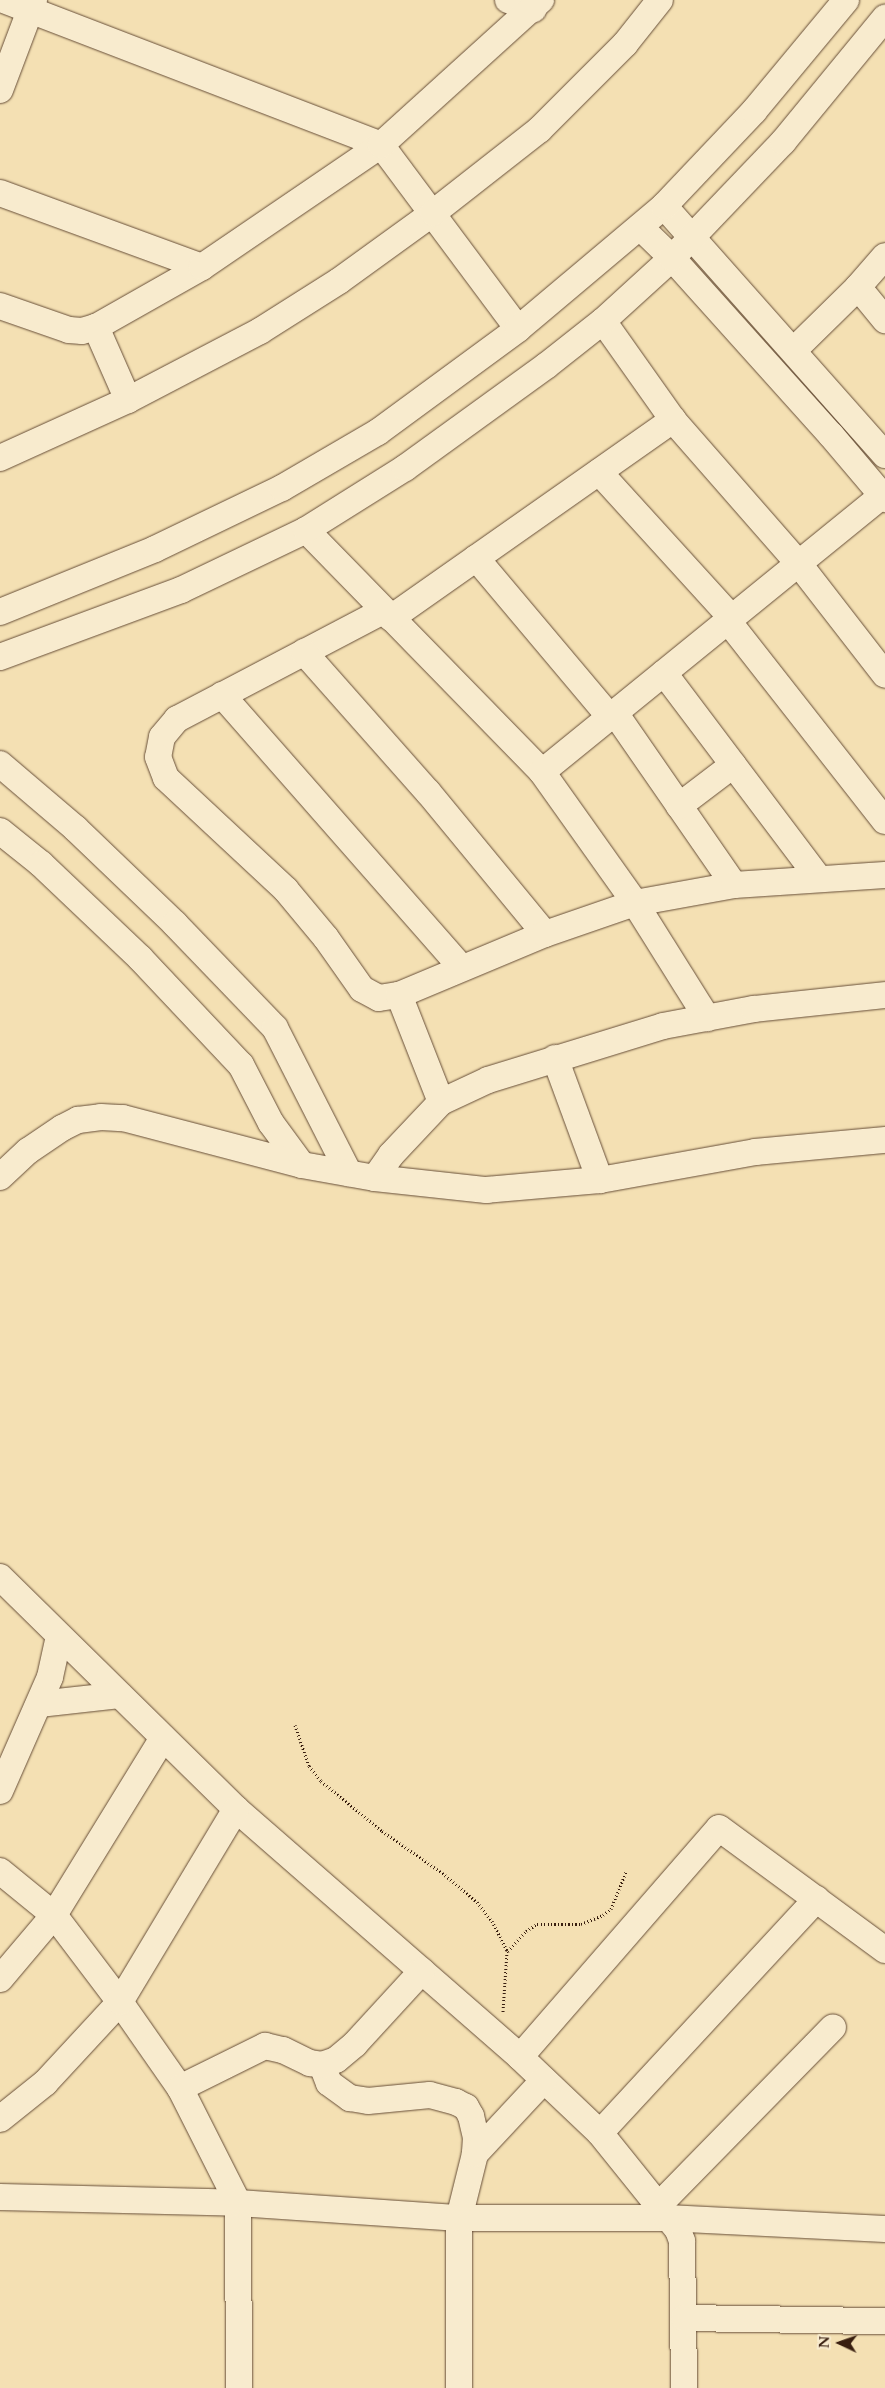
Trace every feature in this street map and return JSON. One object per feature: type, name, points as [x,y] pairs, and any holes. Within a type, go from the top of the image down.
[{"type":"street","points":[[4,0],[32,5],[381,145],[518,329]]},
{"type":"street","points":[[508,0],[537,5]]},
{"type":"street","points":[[0,458],[128,400],[260,331],[339,281],[433,213],[539,130],[625,44],[660,0]]},
{"type":"street","points":[[0,612],[155,550],[282,488],[378,432],[518,329],[664,206],[754,111],[846,0]]},
{"type":"street","points":[[0,90],[32,5]]},
{"type":"street","points":[[0,306],[69,330],[96,327],[202,267],[381,145],[537,5]]},
{"type":"street","points":[[0,657],[181,590],[306,530],[405,468],[602,321],[672,258],[783,142],[885,18]]},
{"type":"street","points":[[0,193],[202,267]]},
{"type":"street","points":[[664,206],[885,454]]},
{"type":"street","points":[[542,772],[799,564],[884,498],[672,258],[640,227]]},
{"type":"street","points":[[794,350],[858,287],[885,256]]},
{"type":"street","points":[[858,287],[885,320]]},
{"type":"street","points":[[602,321],[673,420],[799,564],[885,675]]},
{"type":"street","points":[[96,327],[128,400]]},
{"type":"street","points":[[673,420],[476,558],[387,615],[304,652],[177,719],[167,729],[158,746],[158,757],[166,778],[286,890],[326,938],[362,989],[379,998],[399,995],[545,934],[635,903],[734,885],[885,875]]},
{"type":"street","points":[[599,472],[730,620],[885,821]]},
{"type":"street","points":[[306,530],[542,772],[635,903],[707,1018]]},
{"type":"street","points":[[476,558],[612,715],[734,885]]},
{"type":"street","points":[[304,652],[428,792],[545,934]]},
{"type":"street","points":[[664,673],[819,879]]},
{"type":"street","points":[[222,695],[462,968]]},
{"type":"street","points":[[0,764],[75,828],[175,924],[275,1028],[349,1173]]},
{"type":"street","points":[[679,806],[733,765]]},
{"type":"street","points":[[0,831],[41,864],[140,958],[241,1065],[271,1123],[302,1165]]},
{"type":"street","points":[[399,995],[441,1102]]},
{"type":"street","points":[[375,1178],[391,1155],[441,1102],[488,1080],[663,1026],[754,1009],[885,995]]},
{"type":"street","points":[[555,1058],[600,1180]]},
{"type":"street","points":[[0,1177],[28,1151],[62,1128],[78,1120],[100,1117],[123,1118],[302,1165],[375,1178],[486,1190],[600,1180],[755,1152],[885,1140]]},
{"type":"street","points":[[0,1577],[236,1809],[500,2039],[600,2133],[678,2230],[685,2256],[684,2388]]},
{"type":"street","points":[[0,1791],[50,1677],[58,1636]]},
{"type":"street","points":[[39,1704],[120,1695]]},
{"type":"street","points":[[0,1979],[54,1915],[140,1778],[162,1738]]},
{"type":"street","points":[[0,2119],[44,2083],[120,2002],[236,1809]]},
{"type":"street","points":[[520,2057],[718,1828],[885,1950]]},
{"type":"street","points":[[0,1870],[54,1915],[120,2002],[180,2088],[238,2203],[239,2388]]},
{"type":"street","points":[[600,2133],[817,1899]]},
{"type":"street","points":[[180,2088],[265,2046],[322,2065],[336,2060],[355,2044],[422,1971]]},
{"type":"street","points":[[663,2212],[833,2027]]},
{"type":"street","points":[[322,2065],[329,2083],[350,2098],[368,2101],[430,2095],[466,2108],[476,2138],[475,2154],[459,2218],[459,2388]]},
{"type":"street","points":[[475,2154],[544,2080]]},
{"type":"street","points":[[0,2197],[238,2203],[459,2218],[663,2212],[885,2229]]},
{"type":"street","points":[[684,2318],[885,2321]]},
{"type":"path","points":[[295,1725],[309,1766],[321,1781],[359,1813],[418,1854],[477,1902],[503,1937],[507,1951],[508,1970],[500,2039]]},
{"type":"path","points":[[507,1951],[526,1931],[537,1924],[580,1924],[603,1915],[611,1909],[626,1872]]}]
